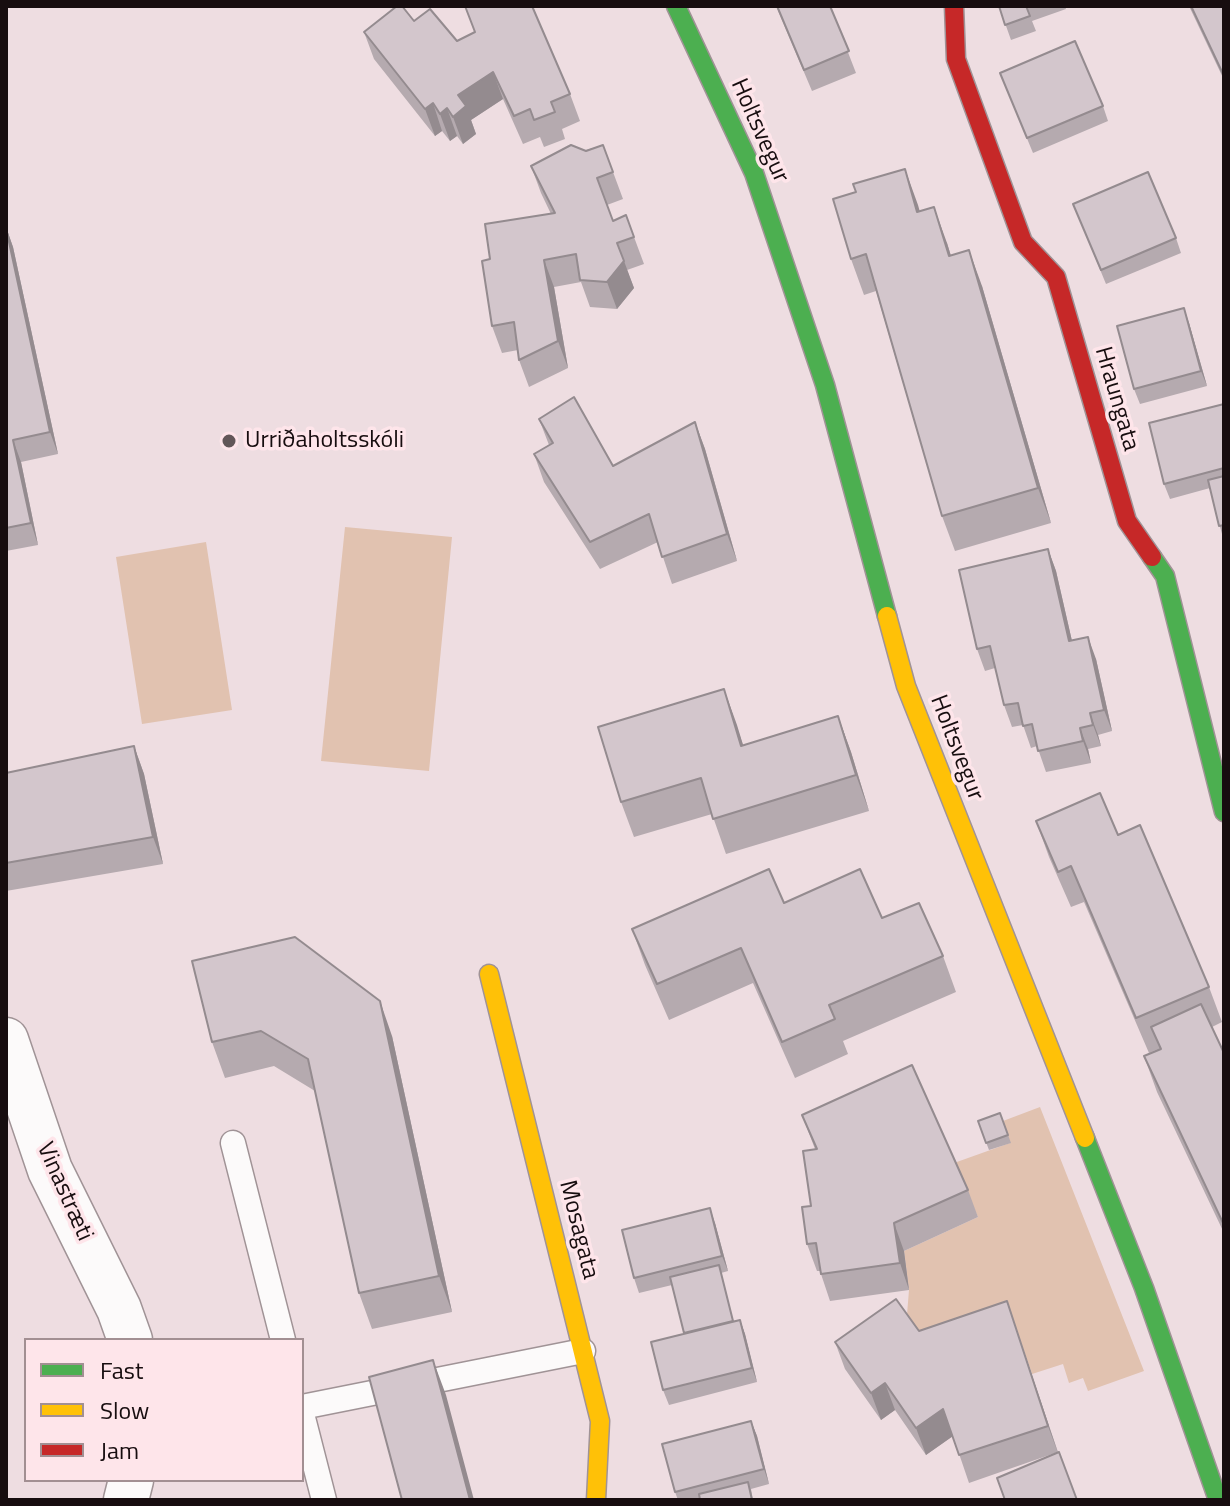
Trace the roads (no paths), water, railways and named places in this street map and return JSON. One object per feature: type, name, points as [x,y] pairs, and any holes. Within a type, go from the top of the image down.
[{"type":"street","name":"Holtsvegur","points":[[676,6],[754,173],[825,385],[906,686],[1144,1288],[1218,1500]]},
{"type":"street","name":"Hraungata","points":[[954,6],[956,59],[1023,242],[1056,277],[1127,521],[1165,576],[1224,812]]},
{"type":"street","name":"Mosagata","points":[[489,974],[600,1421],[596,1500]]},
{"type":"street","name":"Vinastræti","points":[[6,1040],[50,1170],[119,1309],[129,1338]]},
{"type":"lane","points":[[233,1143],[282,1338]]},
{"type":"lane","points":[[304,1407],[583,1351]]},
{"type":"lane","points":[[304,1422],[324,1500]]},
{"type":"place","name":"Urriðaholtsskóli","points":[[229,441]]}]
